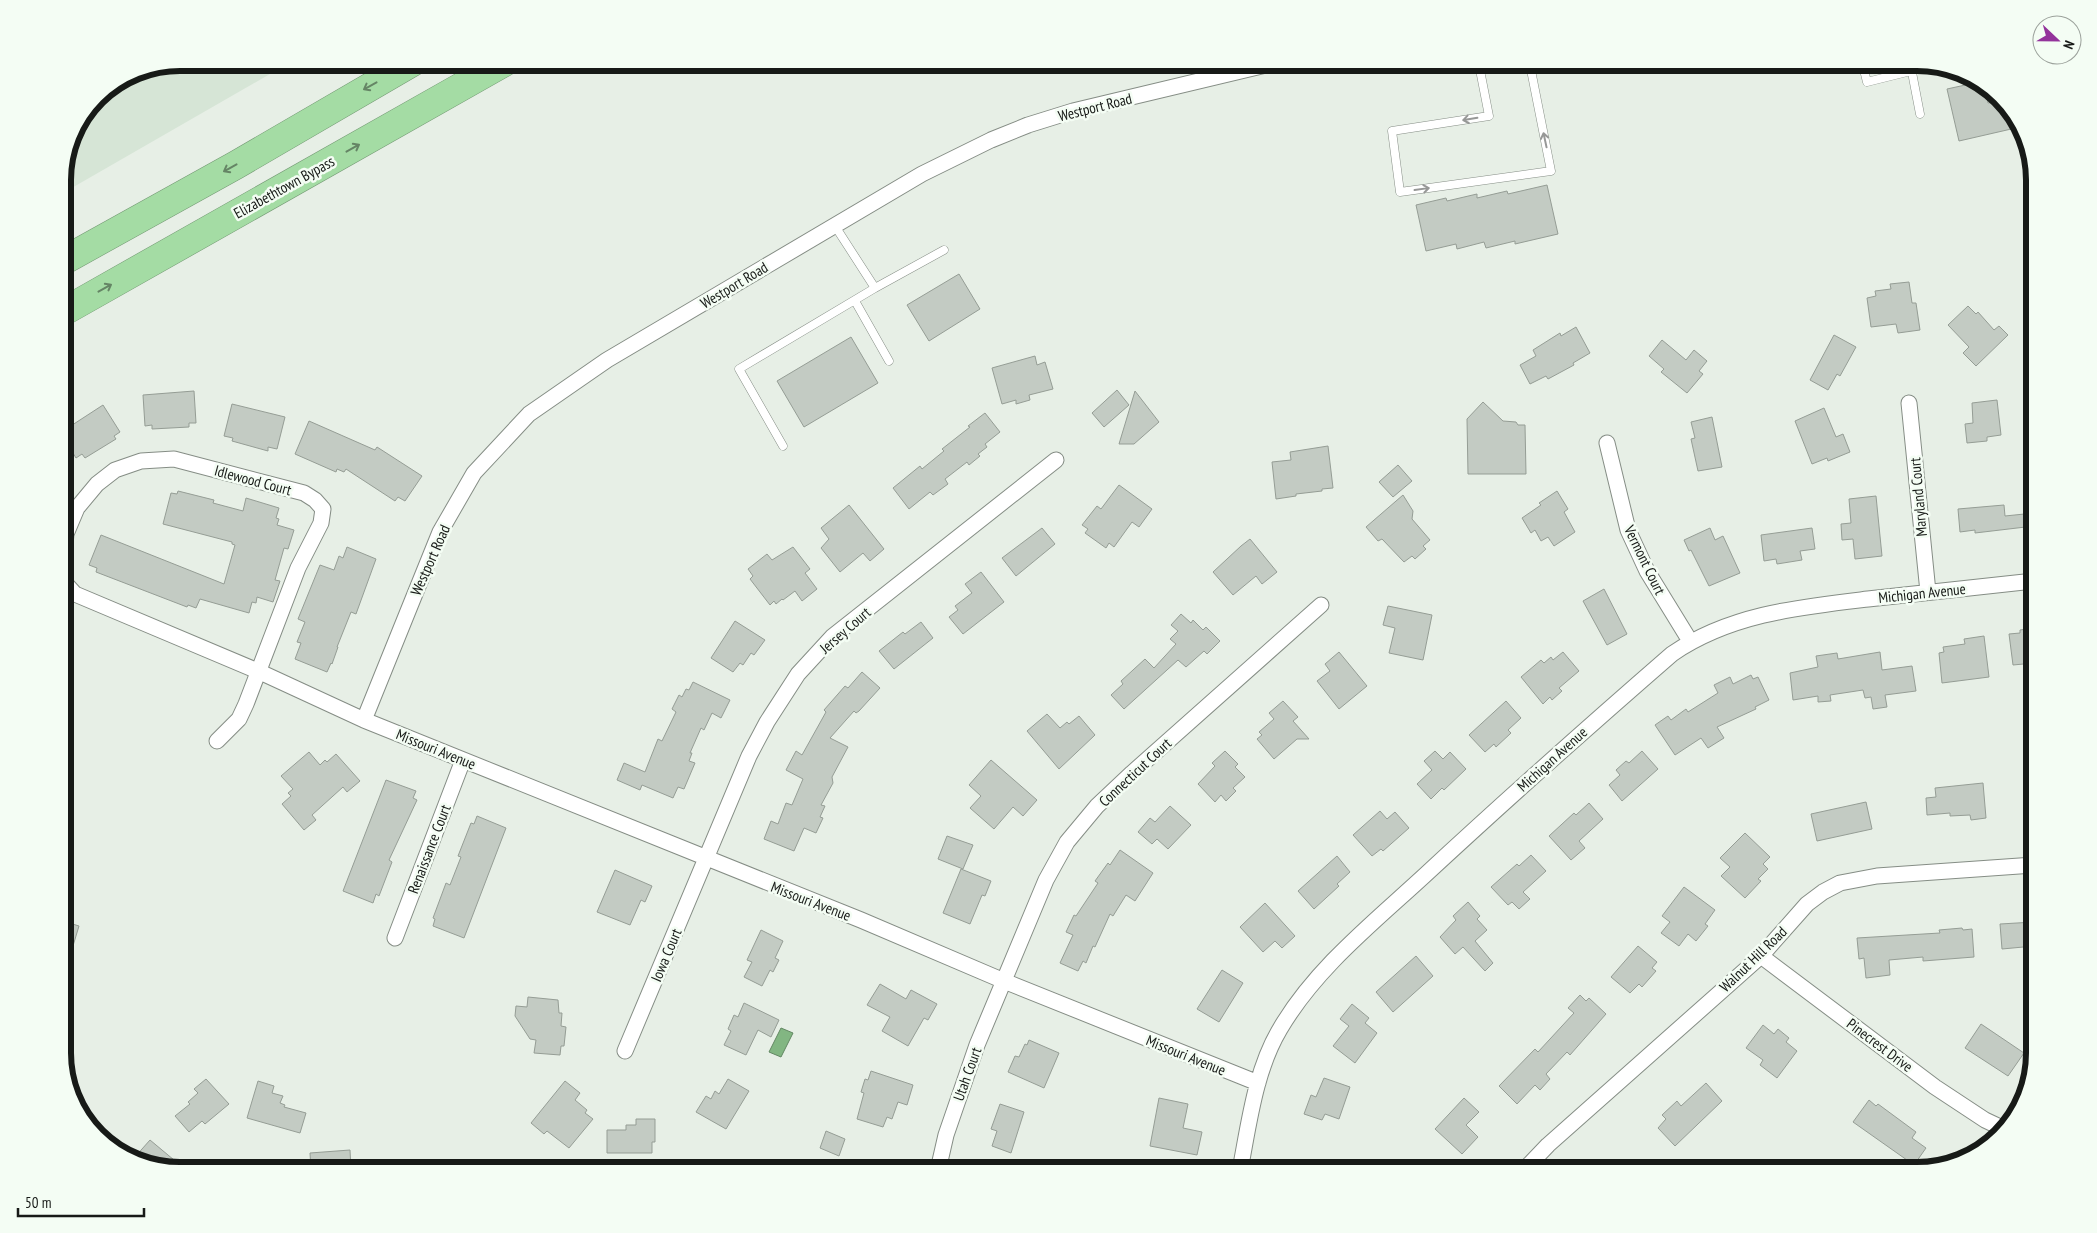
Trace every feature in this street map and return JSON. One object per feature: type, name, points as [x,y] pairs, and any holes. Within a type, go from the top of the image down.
[{"type":"highway","points":[[71,257],[245,160],[398,71]]},
{"type":"highway","name":"Elizabethtown Bypass","points":[[71,307],[489,71]]},
{"type":"street","name":"Westport Road","points":[[364,720],[440,532],[474,474],[529,414],[607,360],[922,174],[991,140],[1028,125],[1073,111],[1240,71]]},
{"type":"street","name":"Maryland Court","points":[[1909,403],[1928,592]]},
{"type":"street","name":"Vermont Court","points":[[1607,443],[1628,530],[1647,572],[1690,641]]},
{"type":"street","name":"Idlewood Court","points":[[71,522],[77,508],[97,484],[114,470],[141,461],[174,459],[304,493],[315,500],[322,510],[321,523],[298,568],[260,672]]},
{"type":"street","name":"Jersey Court","points":[[706,859],[749,756],[767,722],[798,674],[832,638],[1056,460]]},
{"type":"street","name":"Michigan Avenue","points":[[1242,1162],[1258,1083],[1266,1058],[1279,1030],[1308,989],[1360,935],[1536,773],[1672,654],[1690,641],[1710,631],[1756,616],[1823,605],[1928,592],[2026,583]]},
{"type":"street","points":[[71,590],[75,594],[260,672],[364,720]]},
{"type":"street","name":"Connecticut Court","points":[[1004,981],[1046,880],[1067,842],[1081,824],[1132,773],[1321,605]]},
{"type":"street","points":[[217,741],[239,718],[260,672]]},
{"type":"street","name":"Missouri Avenue","points":[[364,720],[861,920],[1004,981],[1258,1083]]},
{"type":"street","name":"Renaissance Court","points":[[395,938],[463,760]]},
{"type":"street","name":"Iowa Court","points":[[625,1051],[706,859]]},
{"type":"street","name":"Walnut Hill Road","points":[[1532,1162],[1548,1145],[1762,956],[1807,904],[1840,883],[1877,876],[2026,866]]},
{"type":"street","name":"Pinecrest Drive","points":[[1762,956],[1935,1086],[1985,1120],[1997,1126]]},
{"type":"street","name":"Utah Court","points":[[940,1162],[954,1110],[977,1045],[1004,981]]},
{"type":"lane","points":[[1481,71],[1489,116],[1392,131],[1400,192],[1551,171],[1531,71]]},
{"type":"lane","points":[[1864,71],[1867,82],[1899,71]]},
{"type":"lane","points":[[1912,71],[1920,114]]},
{"type":"lane","points":[[835,226],[875,288]]},
{"type":"lane","points":[[783,446],[739,369],[875,288],[944,250]]},
{"type":"lane","points":[[855,300],[888,361]]},
{"type":"shaded area","points":[[173,71],[275,71],[71,188],[72,166],[82,132],[98,108],[108,98],[132,82],[159,73]]},
{"type":"shaded area","points":[[781,1028],[793,1033],[781,1057],[769,1052]]},
{"type":"building","points":[[1968,84],[1971,86],[1987,97],[1988,103],[1994,103],[2013,129],[1959,141],[1947,89]]},
{"type":"building","points":[[1547,185],[1558,234],[1515,244],[1515,241],[1486,248],[1484,242],[1457,249],[1456,244],[1426,251],[1416,205],[1446,198],[1447,201],[1477,194],[1477,198],[1507,191],[1508,194]]},
{"type":"building","points":[[959,274],[980,309],[929,341],[907,305]]},
{"type":"building","points":[[1909,282],[1912,303],[1916,303],[1920,330],[1898,333],[1896,324],[1871,327],[1867,298],[1876,296],[1875,291],[1891,289],[1890,284]]},
{"type":"building","points":[[1968,306],[1976,314],[1978,312],[1994,330],[1999,326],[2008,335],[1976,366],[1963,353],[1969,347],[1948,325]]},
{"type":"building","points":[[1576,327],[1590,353],[1573,363],[1574,365],[1548,379],[1546,376],[1530,384],[1520,365],[1536,356],[1533,350],[1560,333],[1561,336]]},
{"type":"building","points":[[1834,335],[1856,347],[1840,376],[1837,374],[1828,390],[1810,380]]},
{"type":"building","points":[[851,337],[878,383],[804,427],[777,381]]},
{"type":"building","points":[[1662,340],[1686,360],[1694,350],[1707,361],[1699,371],[1703,374],[1687,393],[1661,372],[1664,369],[1649,356]]},
{"type":"building","points":[[1035,356],[1037,365],[1045,362],[1053,389],[1029,395],[1030,400],[1016,404],[1016,400],[1002,404],[992,368]]},
{"type":"building","points":[[1117,390],[1129,405],[1104,427],[1092,413]]},
{"type":"building","points":[[194,391],[196,423],[189,423],[189,427],[152,429],[152,425],[145,426],[143,395]]},
{"type":"building","points":[[1135,391],[1159,422],[1134,444],[1119,444]]},
{"type":"building","points":[[1997,400],[2001,435],[1987,437],[1987,441],[1967,443],[1965,424],[1973,423],[1972,403]]},
{"type":"building","points":[[1483,402],[1503,421],[1525,425],[1526,474],[1468,474],[1467,419]]},
{"type":"building","points":[[232,404],[285,417],[277,449],[268,447],[268,451],[232,441],[233,438],[224,436]]},
{"type":"building","points":[[103,405],[120,432],[114,436],[116,439],[85,458],[82,454],[76,458],[71,450],[71,426]]},
{"type":"building","points":[[1824,408],[1836,437],[1843,434],[1850,452],[1828,461],[1827,458],[1812,464],[1795,421]]},
{"type":"building","points":[[985,413],[1000,432],[985,444],[987,447],[978,454],[980,456],[969,465],[967,462],[945,479],[948,484],[933,495],[930,492],[909,509],[893,488],[920,466],[922,469],[944,451],[942,449]]},
{"type":"building","points":[[1712,417],[1722,467],[1698,471],[1691,439],[1695,438],[1691,422]]},
{"type":"building","points":[[309,421],[375,450],[377,447],[422,476],[405,501],[398,497],[395,501],[346,469],[344,472],[337,469],[336,472],[295,454]]},
{"type":"building","points":[[1328,446],[1333,488],[1276,499],[1272,462],[1291,460],[1290,452]]},
{"type":"building","points":[[1398,465],[1412,481],[1393,497],[1379,482]]},
{"type":"building","points":[[1119,485],[1152,509],[1139,527],[1132,522],[1114,547],[1109,543],[1106,548],[1085,533],[1088,529],[1082,525],[1097,506],[1101,509]]},
{"type":"building","points":[[178,491],[214,500],[213,503],[243,511],[246,498],[279,508],[276,518],[279,519],[277,525],[294,530],[288,549],[284,548],[275,580],[280,581],[273,602],[257,597],[256,603],[252,602],[249,613],[200,599],[196,608],[188,605],[187,607],[96,572],[97,568],[89,565],[101,535],[224,584],[235,545],[232,542],[163,524],[171,493],[177,494]]},
{"type":"building","points":[[1557,491],[1568,509],[1564,512],[1575,532],[1554,546],[1548,537],[1541,541],[1535,530],[1531,533],[1522,518]]},
{"type":"building","points":[[1403,495],[1413,511],[1412,519],[1430,540],[1423,546],[1426,549],[1415,559],[1412,556],[1404,562],[1382,539],[1378,541],[1366,527]]},
{"type":"building","points":[[1876,496],[1882,556],[1855,559],[1853,539],[1842,540],[1841,524],[1851,523],[1849,499]]},
{"type":"building","points":[[849,505],[884,549],[870,561],[863,553],[840,572],[821,548],[829,539],[821,528]]},
{"type":"building","points":[[2004,505],[2005,516],[2026,514],[2026,527],[1975,533],[1975,530],[1960,532],[1958,509]]},
{"type":"building","points":[[1042,528],[1055,544],[1016,576],[1002,558]]},
{"type":"building","points":[[1710,528],[1715,540],[1723,536],[1740,573],[1709,586],[1684,540]]},
{"type":"building","points":[[1812,528],[1815,549],[1800,551],[1802,560],[1777,564],[1776,559],[1764,561],[1761,535]]},
{"type":"building","points":[[1250,539],[1277,572],[1262,584],[1256,576],[1233,595],[1213,572]]},
{"type":"building","points":[[347,547],[376,559],[356,614],[351,612],[332,664],[327,672],[295,659],[301,643],[297,642],[305,622],[298,619],[320,565],[334,570],[339,556],[343,558]]},
{"type":"building","points":[[793,547],[810,569],[805,573],[817,589],[802,601],[795,591],[776,604],[774,601],[770,605],[750,579],[753,576],[748,569],[767,554],[772,560]]},
{"type":"building","points":[[981,572],[1004,602],[963,634],[949,617],[958,610],[955,606],[972,593],[965,584]]},
{"type":"building","points":[[1604,589],[1627,634],[1607,645],[1583,601]]},
{"type":"building","points":[[1388,606],[1432,615],[1423,660],[1389,653],[1395,628],[1383,625]]},
{"type":"building","points":[[1181,614],[1191,623],[1193,620],[1203,630],[1206,627],[1220,641],[1207,654],[1204,651],[1186,667],[1178,660],[1124,709],[1111,695],[1123,684],[1121,681],[1145,659],[1154,668],[1176,644],[1170,639],[1178,631],[1171,625]]},
{"type":"building","points":[[735,621],[765,640],[754,655],[751,653],[743,665],[740,663],[733,672],[711,658]]},
{"type":"building","points":[[921,622],[933,638],[894,669],[879,651],[903,632],[905,634]]},
{"type":"building","points":[[2026,629],[2026,664],[2013,665],[2009,634],[2020,633],[2020,630]]},
{"type":"building","points":[[1984,636],[1989,677],[1942,683],[1939,653],[1944,652],[1943,647],[1965,644],[1964,639]]},
{"type":"building","points":[[1339,652],[1367,686],[1339,709],[1317,681],[1330,671],[1325,664]]},
{"type":"building","points":[[1563,652],[1579,671],[1559,688],[1562,691],[1552,700],[1550,697],[1543,704],[1521,677],[1541,660],[1544,663],[1551,657],[1553,660]]},
{"type":"building","points":[[1880,652],[1882,670],[1912,666],[1916,691],[1885,695],[1887,707],[1873,709],[1871,697],[1865,698],[1863,690],[1830,695],[1831,701],[1818,702],[1818,696],[1793,700],[1790,673],[1818,667],[1816,656],[1837,653],[1838,659]]},
{"type":"building","points":[[862,672],[880,688],[859,711],[856,713],[854,711],[830,738],[848,747],[832,777],[833,783],[821,805],[825,806],[820,817],[823,818],[816,833],[804,828],[794,851],[764,839],[771,821],[778,824],[786,803],[792,805],[803,779],[786,770],[796,751],[802,755],[826,712],[824,710],[845,686],[848,688]]},
{"type":"building","points":[[1751,675],[1753,679],[1758,677],[1769,700],[1755,707],[1756,709],[1717,727],[1724,738],[1708,748],[1701,738],[1675,755],[1655,725],[1668,716],[1671,720],[1686,709],[1688,712],[1718,693],[1714,685],[1730,677],[1733,684]]},
{"type":"building","points":[[693,682],[730,700],[721,718],[712,713],[704,730],[701,728],[690,753],[692,753],[689,761],[695,763],[684,789],[678,787],[673,798],[642,785],[640,790],[617,780],[624,763],[645,772],[658,739],[662,741],[676,712],[672,709],[679,695],[682,697],[686,689],[689,690]]},
{"type":"building","points":[[1283,701],[1298,717],[1293,721],[1309,739],[1297,739],[1274,759],[1257,739],[1262,735],[1259,732],[1274,719],[1269,713]]},
{"type":"building","points":[[1506,701],[1521,718],[1508,730],[1511,733],[1496,747],[1494,744],[1485,752],[1469,735]]},
{"type":"building","points":[[1047,714],[1060,728],[1079,716],[1095,735],[1059,769],[1027,731]]},
{"type":"building","points":[[1225,751],[1238,764],[1235,767],[1245,777],[1233,788],[1236,791],[1226,801],[1221,795],[1215,802],[1198,784],[1215,766],[1212,763]]},
{"type":"building","points":[[1435,751],[1443,759],[1450,752],[1466,769],[1444,790],[1442,788],[1431,799],[1417,784],[1432,770],[1424,761]]},
{"type":"building","points":[[1642,751],[1658,769],[1622,801],[1609,785],[1620,775],[1616,770],[1626,761],[1629,763]]},
{"type":"building","points":[[309,752],[320,765],[336,754],[360,781],[347,792],[343,787],[312,815],[316,820],[304,830],[282,804],[291,796],[288,793],[293,789],[281,776]]},
{"type":"building","points":[[991,760],[1037,800],[1023,816],[1013,807],[994,829],[970,808],[981,796],[969,785]]},
{"type":"building","points":[[386,780],[416,791],[413,798],[417,800],[389,860],[392,862],[379,896],[376,894],[373,903],[343,891]]},
{"type":"building","points":[[1983,783],[1986,818],[1971,820],[1970,815],[1950,816],[1950,813],[1927,815],[1926,798],[1936,797],[1935,788]]},
{"type":"building","points":[[1866,802],[1872,829],[1817,841],[1811,814]]},
{"type":"building","points":[[1589,803],[1603,819],[1579,841],[1585,848],[1571,860],[1549,836],[1574,813],[1576,815]]},
{"type":"building","points":[[1170,806],[1191,825],[1168,849],[1157,839],[1152,844],[1138,832],[1150,818],[1155,822]]},
{"type":"building","points":[[1380,811],[1387,819],[1395,812],[1409,828],[1383,851],[1381,849],[1372,856],[1353,835]]},
{"type":"building","points":[[477,816],[506,828],[464,938],[433,926],[435,919],[433,918],[446,883],[450,885],[461,857],[458,856],[471,823],[474,824]]},
{"type":"building","points":[[1745,833],[1770,857],[1763,864],[1768,869],[1758,879],[1761,881],[1745,898],[1721,876],[1730,867],[1720,858]]},
{"type":"building","points":[[947,836],[973,845],[963,869],[938,859]]},
{"type":"building","points":[[1120,850],[1153,873],[1135,901],[1126,895],[1113,916],[1110,914],[1095,947],[1093,946],[1086,963],[1083,961],[1078,971],[1060,963],[1073,935],[1066,932],[1074,915],[1076,916],[1098,883],[1095,881],[1108,863],[1110,865]]},
{"type":"building","points":[[1531,855],[1546,871],[1523,892],[1530,899],[1519,909],[1512,902],[1508,905],[1491,887],[1517,864],[1519,866]]},
{"type":"building","points":[[1337,856],[1350,872],[1337,884],[1339,886],[1314,909],[1298,891]]},
{"type":"building","points":[[961,869],[991,881],[985,896],[982,895],[970,924],[943,913]]},
{"type":"building","points":[[615,870],[652,886],[645,902],[641,900],[630,925],[597,912]]},
{"type":"building","points":[[1684,887],[1715,910],[1705,924],[1708,926],[1696,941],[1688,934],[1679,946],[1661,933],[1670,922],[1662,916]]},
{"type":"building","points":[[1468,902],[1480,916],[1477,919],[1487,930],[1475,941],[1493,963],[1485,971],[1463,947],[1455,954],[1440,937],[1456,920],[1453,916]]},
{"type":"building","points":[[1265,903],[1295,936],[1282,948],[1275,941],[1263,952],[1240,927]]},
{"type":"building","points":[[2026,922],[2026,947],[2002,949],[2000,924]]},
{"type":"building","points":[[71,924],[79,926],[71,952]]},
{"type":"building","points":[[1962,928],[1963,930],[1972,929],[1974,957],[1923,961],[1923,957],[1889,960],[1890,975],[1866,978],[1864,958],[1859,959],[1857,938],[1940,933],[1939,930]]},
{"type":"building","points":[[761,930],[783,941],[775,958],[779,960],[773,972],[770,970],[762,986],[744,977],[752,962],[747,960]]},
{"type":"building","points":[[1638,946],[1657,962],[1652,968],[1656,971],[1642,987],[1639,984],[1630,993],[1611,977]]},
{"type":"building","points":[[1416,956],[1433,976],[1393,1012],[1376,992]]},
{"type":"building","points":[[1222,970],[1243,983],[1219,1022],[1197,1009]]},
{"type":"building","points":[[880,984],[906,999],[911,990],[937,1004],[928,1020],[924,1018],[908,1046],[882,1031],[890,1017],[867,1005]]},
{"type":"building","points":[[1580,995],[1586,1001],[1589,998],[1606,1014],[1570,1055],[1567,1052],[1546,1074],[1550,1079],[1540,1090],[1535,1085],[1517,1104],[1499,1086],[1535,1049],[1538,1052],[1574,1013],[1568,1008]]},
{"type":"building","points":[[528,997],[558,1000],[559,1013],[562,1013],[561,1026],[566,1027],[564,1046],[561,1046],[560,1055],[534,1053],[536,1040],[530,1039],[515,1016],[516,1006],[527,1007]]},
{"type":"building","points":[[744,1003],[779,1020],[771,1037],[758,1030],[746,1055],[724,1045],[731,1031],[728,1029],[734,1015],[738,1017]]},
{"type":"building","points":[[1352,1004],[1369,1018],[1365,1023],[1377,1033],[1355,1063],[1333,1046],[1349,1026],[1340,1019]]},
{"type":"building","points":[[1981,1024],[2024,1053],[2008,1076],[1965,1048]]},
{"type":"building","points":[[1763,1025],[1774,1034],[1778,1029],[1789,1038],[1786,1042],[1797,1051],[1777,1078],[1760,1065],[1763,1060],[1746,1048]]},
{"type":"building","points":[[1029,1040],[1059,1053],[1044,1088],[1008,1072],[1015,1056],[1019,1057]]},
{"type":"building","points":[[871,1071],[913,1085],[907,1105],[898,1102],[892,1119],[887,1117],[883,1127],[857,1119],[864,1093],[861,1092],[865,1079],[868,1080]]},
{"type":"building","points":[[1324,1078],[1350,1087],[1339,1119],[1325,1114],[1322,1120],[1304,1114],[1311,1095],[1316,1097]]},
{"type":"building","points":[[206,1079],[229,1104],[205,1124],[202,1121],[189,1132],[175,1116],[190,1104],[188,1102],[198,1093],[194,1089]]},
{"type":"building","points":[[728,1079],[749,1091],[726,1129],[696,1112],[706,1096],[711,1099],[715,1091],[719,1094]]},
{"type":"building","points":[[258,1081],[274,1086],[272,1093],[283,1096],[280,1103],[285,1105],[284,1107],[306,1113],[300,1133],[247,1118]]},
{"type":"building","points":[[565,1081],[580,1093],[575,1100],[587,1110],[585,1113],[593,1119],[569,1148],[547,1131],[544,1134],[531,1123]]},
{"type":"building","points":[[1706,1083],[1722,1101],[1675,1146],[1658,1128],[1666,1119],[1662,1115],[1677,1101],[1681,1106]]},
{"type":"building","points":[[1159,1098],[1188,1104],[1183,1128],[1202,1132],[1197,1155],[1150,1146]]},
{"type":"building","points":[[1464,1098],[1479,1112],[1466,1125],[1478,1137],[1462,1154],[1435,1129]]},
{"type":"building","points":[[1869,1100],[1876,1106],[1878,1104],[1916,1132],[1912,1138],[1926,1148],[1916,1162],[1910,1162],[1853,1122]]},
{"type":"building","points":[[1000,1104],[1024,1112],[1011,1153],[992,1146],[997,1131],[991,1129]]},
{"type":"building","points":[[636,1119],[655,1119],[655,1142],[652,1142],[652,1153],[607,1153],[607,1130],[626,1130],[626,1125],[636,1125]]},
{"type":"building","points":[[826,1131],[845,1139],[839,1156],[820,1148]]},
{"type":"building","points":[[150,1140],[176,1162],[152,1158],[139,1153]]},
{"type":"building","points":[[350,1150],[351,1162],[311,1162],[310,1153]]}]
